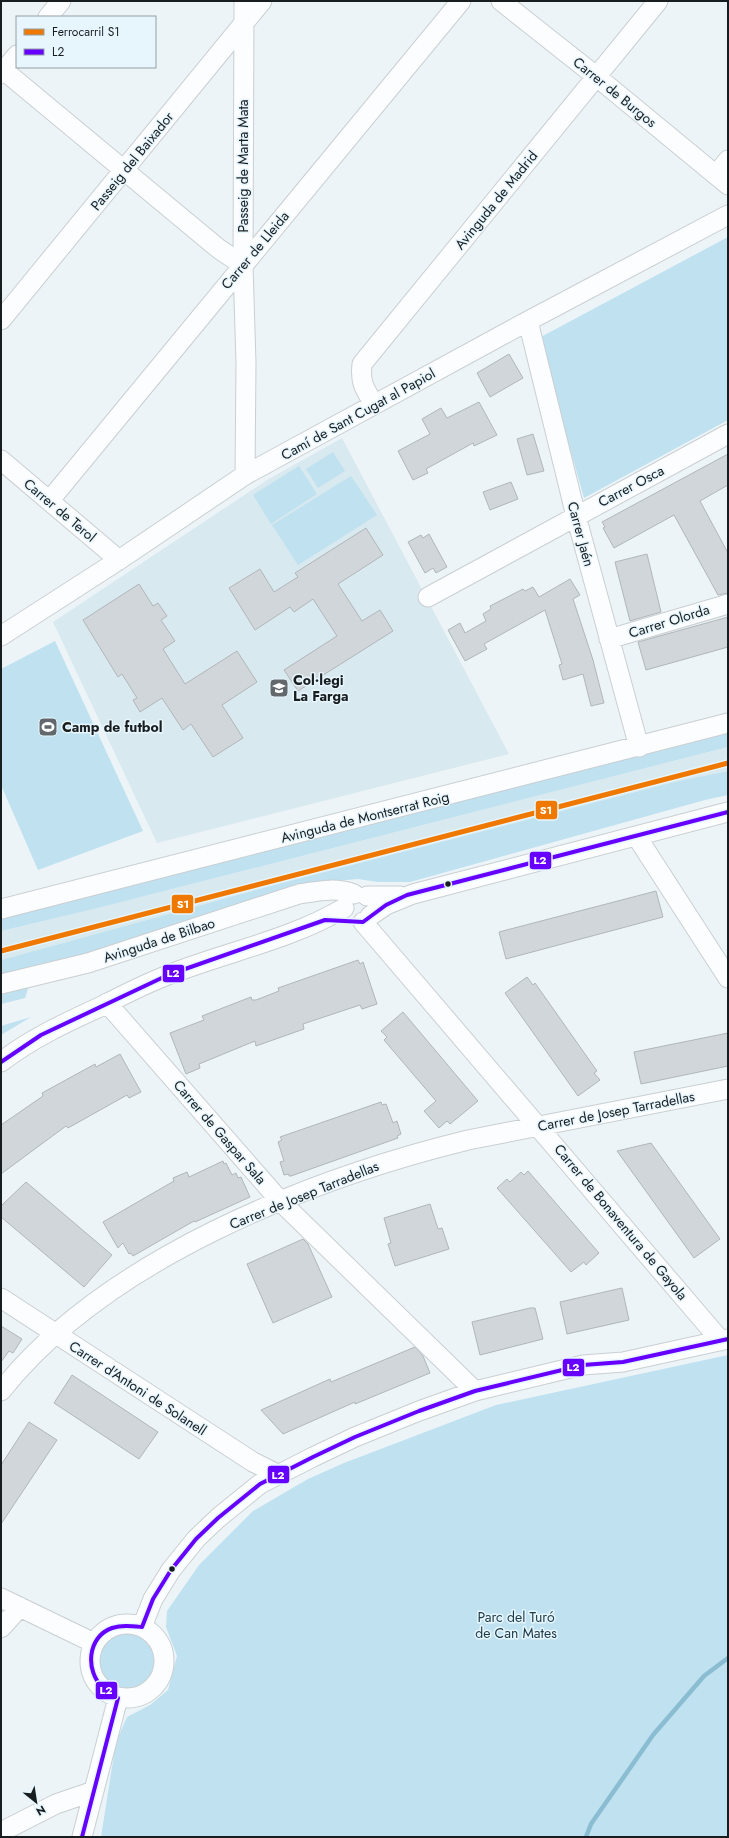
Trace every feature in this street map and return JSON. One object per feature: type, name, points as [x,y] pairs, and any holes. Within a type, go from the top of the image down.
[{"type":"street","points":[[49,16],[61,1]]},
{"type":"street","name":"Passeig de Marta Mata","points":[[244,1],[243,265],[246,363],[245,475]]},
{"type":"street","name":"Passeig del Baixador","points":[[1,320],[262,1]]},
{"type":"street","name":"Carrer de Lleida","points":[[50,500],[461,1]]},
{"type":"street","name":"Carrer de Burgos","points":[[501,1],[722,180]]},
{"type":"street","name":"Avinguda de Madrid","points":[[374,404],[364,389],[360,378],[362,364],[658,1]]},
{"type":"street","points":[[16,56],[2,71],[125,169],[219,249],[243,265]]},
{"type":"street","points":[[722,180],[728,160]]},
{"type":"street","name":"Camí de Sant Cugat al Papiol","points":[[1,636],[119,560],[245,475],[528,321],[728,215]]},
{"type":"street","name":"Carrer Jaén","points":[[528,321],[576,516],[639,747]]},
{"type":"street","name":"Carrer Osca","points":[[428,597],[728,434]]},
{"type":"street","name":"Carrer de Terol","points":[[1,460],[119,560]]},
{"type":"street","name":"Carrer Olorda","points":[[610,639],[728,604]]},
{"type":"street","name":"Avinguda de Montserrat Roig","points":[[1,908],[639,747],[728,723]]},
{"type":"street","points":[[1,1062],[15,1051],[41,1035],[168,975],[223,957],[356,909],[386,905],[407,896],[728,812]]},
{"type":"street","points":[[636,837],[728,978]]},
{"type":"street","name":"Avinguda de Bilbao","points":[[1,984],[88,963],[285,899],[315,891],[346,891],[356,909]]},
{"type":"street","name":"Carrer de Bonaventura de Gayola","points":[[356,909],[539,1126],[725,1340]]},
{"type":"street","name":"Carrer de Gaspar Sala","points":[[107,1003],[281,1202],[475,1391]]},
{"type":"street","name":"Carrer de Josep Tarradellas","points":[[1,1391],[44,1344],[97,1300],[169,1254],[250,1214],[349,1174],[432,1148],[728,1089]]},
{"type":"street","name":"Carrer d'Antoni de Solanell","points":[[1,1298],[253,1462],[277,1474]]},
{"type":"street","points":[[142,1627],[153,1599],[171,1570],[196,1539],[241,1499],[260,1484],[277,1474],[355,1437],[419,1411],[475,1391],[583,1365],[617,1363],[725,1340]]},
{"type":"street","points":[[1,1598],[94,1643]]},
{"type":"street","points":[[1,1628],[20,1607]]},
{"type":"street","points":[[124,1624],[142,1627],[155,1636],[162,1647],[164,1656],[162,1676],[155,1687],[147,1693],[135,1698],[118,1698],[106,1692],[94,1680],[89,1661],[94,1643],[103,1632],[111,1628],[124,1624]]},
{"type":"street","points":[[82,1837],[118,1698]]},
{"type":"street","points":[[1,1832],[56,1804],[94,1791]]},
{"type":"shaded area","name":"Col·legi La Farga","points":[[342,438],[509,754],[157,843],[53,622],[267,480]]},
{"type":"shaded area","points":[[728,747],[728,771],[674,782],[278,884],[1,960],[1,931],[98,908]]},
{"type":"green space","points":[[728,237],[728,420],[584,498],[539,338]]},
{"type":"green space","points":[[333,452],[345,471],[318,488],[306,469]]},
{"type":"green space","points":[[299,466],[317,494],[271,524],[253,495]]},
{"type":"green space","points":[[351,476],[377,515],[298,565],[272,525]]},
{"type":"green space","name":"Camp de futbol","points":[[55,641],[143,831],[38,870],[1,785],[1,669]]},
{"type":"green space","points":[[728,733],[728,747],[98,908],[1,931],[1,917]]},
{"type":"green space","points":[[728,771],[728,795],[705,800],[410,882],[378,882],[358,879],[336,881],[34,971],[25,998],[1,1004],[1,960],[278,884],[674,782]]},
{"type":"green space","points":[[31,1017],[1,1035],[1,1026]]},
{"type":"green space","name":"Parc del Turó de Can Mates","points":[[728,1355],[728,1837],[101,1837],[116,1742],[127,1717],[150,1705],[168,1690],[177,1656],[166,1627],[167,1611],[199,1565],[253,1511],[308,1479],[344,1463],[496,1405]]},
{"type":"green space","points":[[121,1633],[133,1633],[147,1641],[155,1655],[153,1672],[147,1681],[133,1689],[121,1689],[111,1684],[104,1677],[99,1667],[99,1655],[104,1645],[111,1638]]},
{"type":"building","points":[[509,354],[523,378],[490,397],[477,373]]},
{"type":"building","points":[[479,402],[497,435],[474,446],[473,443],[426,469],[428,473],[413,480],[398,451],[430,434],[422,419],[441,408],[447,418]]},
{"type":"building","points":[[533,434],[544,471],[527,475],[517,439]]},
{"type":"building","points":[[728,454],[728,485],[700,501],[728,553],[728,593],[718,595],[674,515],[614,548],[603,528],[605,527],[602,522]]},
{"type":"building","points":[[511,482],[518,499],[490,510],[483,492]]},
{"type":"building","points":[[366,528],[383,555],[338,584],[362,621],[380,610],[393,631],[298,691],[284,670],[337,636],[313,599],[294,612],[290,607],[255,630],[229,588],[260,569],[274,592],[298,577],[295,573]]},
{"type":"building","points":[[429,534],[447,567],[436,573],[433,568],[425,573],[408,542],[421,535],[423,538]]},
{"type":"building","points":[[647,554],[661,612],[630,621],[615,562]]},
{"type":"building","points":[[570,579],[580,595],[573,599],[593,660],[604,703],[591,706],[583,674],[563,680],[559,665],[562,664],[545,610],[484,644],[487,649],[465,661],[448,630],[460,623],[465,633],[486,621],[483,614],[491,609],[490,606],[523,589],[525,591],[533,587],[539,597]]},
{"type":"building","points":[[139,584],[153,606],[158,603],[167,616],[161,620],[175,641],[163,649],[185,684],[237,651],[257,682],[222,705],[243,738],[213,757],[191,724],[183,730],[162,698],[140,712],[133,700],[137,698],[122,674],[118,677],[83,620]]},
{"type":"building","points":[[728,617],[728,647],[646,670],[638,642]]},
{"type":"building","points":[[656,891],[663,917],[506,959],[499,932]]},
{"type":"building","points":[[358,960],[360,964],[363,962],[377,1004],[362,1009],[360,1005],[303,1024],[304,1029],[256,1046],[255,1041],[199,1064],[200,1068],[186,1074],[170,1033],[204,1020],[202,1016],[251,997],[252,1000],[256,1000],[279,991],[278,988]]},
{"type":"building","points":[[527,977],[533,985],[535,983],[597,1071],[594,1073],[600,1080],[578,1096],[505,993]]},
{"type":"building","points":[[403,1012],[478,1101],[450,1124],[447,1121],[439,1128],[424,1111],[436,1101],[384,1040],[387,1037],[381,1031]]},
{"type":"building","points":[[728,1033],[728,1066],[641,1084],[634,1052]]},
{"type":"building","points":[[120,1054],[141,1092],[129,1098],[127,1095],[68,1128],[66,1126],[1,1174],[1,1125],[43,1096],[42,1093],[95,1064],[96,1067]]},
{"type":"building","points":[[381,1102],[382,1105],[386,1104],[393,1123],[397,1121],[401,1134],[397,1136],[398,1138],[291,1176],[289,1176],[289,1174],[284,1175],[280,1162],[284,1161],[278,1142],[282,1140],[280,1137]]},
{"type":"building","points":[[651,1143],[720,1239],[694,1258],[617,1151]]},
{"type":"building","points":[[223,1161],[224,1164],[226,1163],[232,1175],[236,1173],[238,1178],[241,1177],[250,1197],[195,1222],[194,1221],[133,1256],[131,1253],[129,1254],[123,1243],[118,1248],[103,1222],[174,1181],[173,1178],[187,1172],[189,1177]]},
{"type":"building","points":[[528,1171],[599,1253],[586,1265],[584,1262],[571,1272],[497,1188],[507,1179],[510,1182],[521,1172],[524,1175]]},
{"type":"building","points":[[26,1182],[112,1255],[84,1287],[1,1217],[1,1206]]},
{"type":"building","points":[[430,1204],[438,1229],[442,1228],[449,1249],[395,1266],[388,1244],[391,1243],[384,1218]]},
{"type":"building","points":[[303,1239],[308,1244],[332,1297],[273,1323],[247,1264]]},
{"type":"building","points":[[622,1288],[629,1320],[567,1334],[560,1302]]},
{"type":"building","points":[[535,1308],[543,1339],[480,1355],[472,1322]]},
{"type":"building","points":[[1,1326],[22,1339],[13,1353],[9,1351],[1,1362]]},
{"type":"building","points":[[415,1347],[423,1356],[430,1373],[355,1404],[355,1402],[283,1434],[261,1410],[330,1379],[331,1382]]},
{"type":"building","points":[[72,1375],[158,1432],[139,1459],[54,1403]]},
{"type":"building","points":[[29,1422],[57,1440],[1,1524],[1,1465]]},
{"type":"waterway","points":[[586,1837],[591,1824],[653,1735],[704,1676],[728,1658]]},
{"type":"rail line","name":"S1","points":[[1,951],[728,763]]},
{"type":"transit line","name":"L2","points":[[1,1062],[41,1035],[168,975],[325,920],[363,922],[386,905],[407,895],[728,812]]},
{"type":"transit line","name":"L2","points":[[82,1837],[118,1698],[105,1689],[97,1681],[93,1673],[91,1664],[93,1646],[104,1632],[112,1628],[123,1626],[142,1627],[153,1599],[171,1570],[196,1539],[218,1518],[260,1484],[355,1437],[419,1411],[475,1391],[583,1365],[623,1362],[728,1339]]},
{"type":"place","name":"Col·legi La Farga","points":[[279,688]]},
{"type":"place","name":"Camp de futbol","points":[[48,727]]}]
